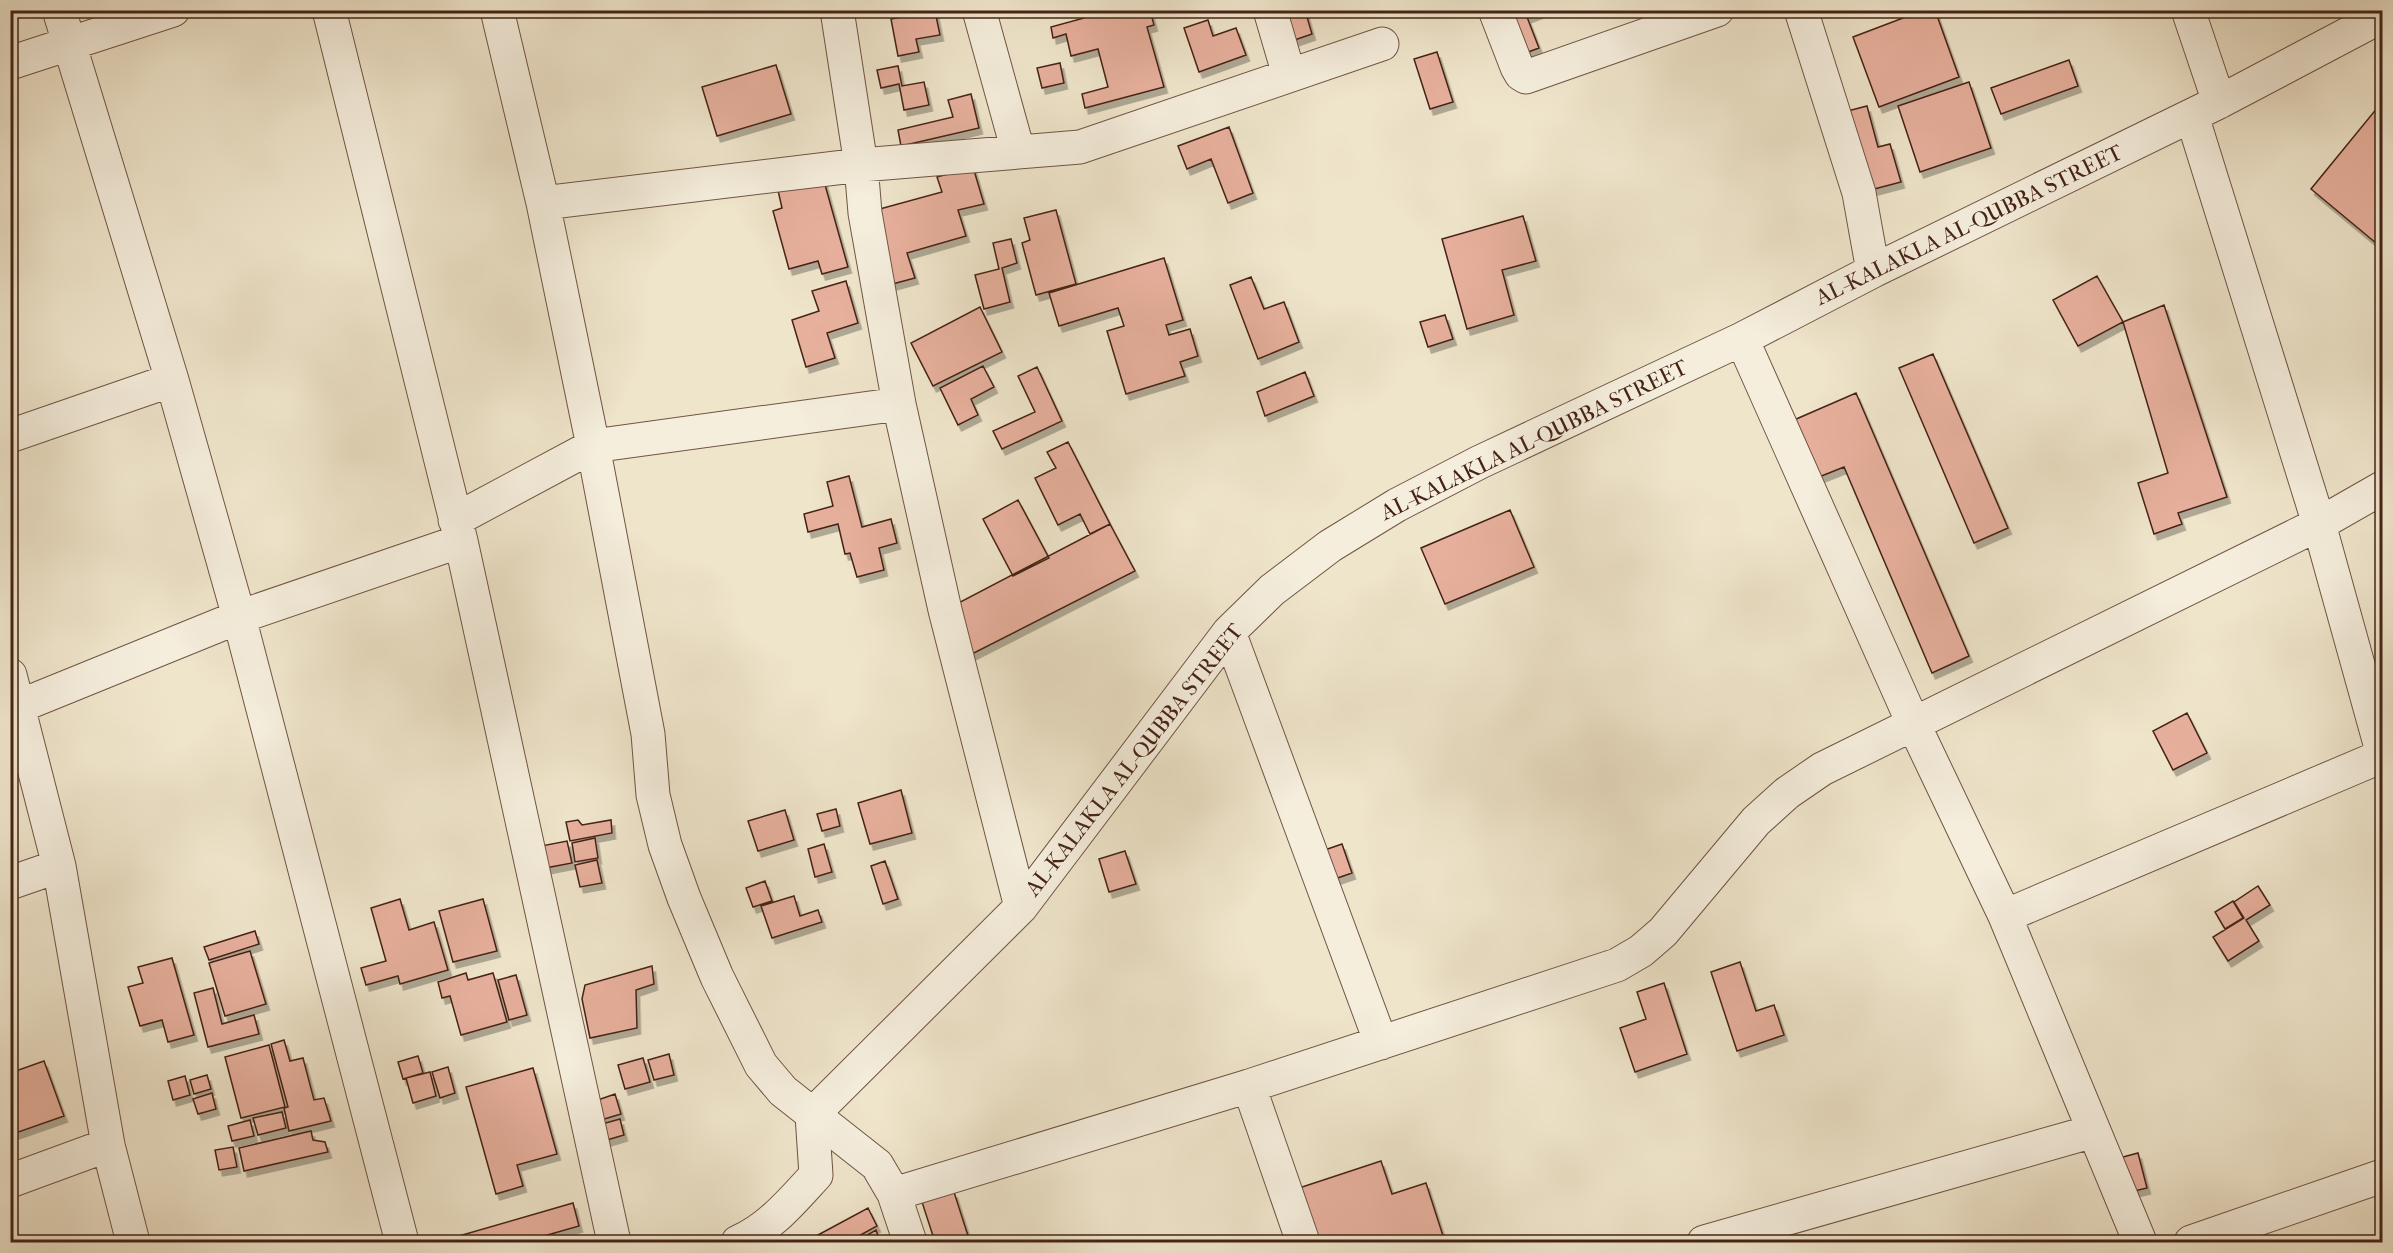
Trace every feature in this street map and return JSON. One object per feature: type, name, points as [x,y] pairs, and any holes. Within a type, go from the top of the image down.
[{"type":"street","points":[[59,10],[172,380],[239,617],[402,1242]]},
{"type":"street","points":[[10,63],[173,10]]},
{"type":"street","points":[[329,10],[458,530],[614,1242]]},
{"type":"street","points":[[497,10],[543,203],[593,446],[648,734],[653,795],[665,845],[717,977],[761,1065],[783,1091],[878,1165],[894,1194],[910,1242]]},
{"type":"street","points":[[837,10],[861,165],[865,213],[899,404],[945,610],[1021,908]]},
{"type":"street","points":[[979,10],[1018,151]]},
{"type":"street","points":[[1270,10],[1289,75]]},
{"type":"street","points":[[1495,10],[1517,67],[1526,77],[1668,19],[1717,10]]},
{"type":"street","points":[[1801,10],[1859,193],[1873,271]]},
{"type":"street","points":[[2188,10],[2205,109],[2382,751]]},
{"type":"street","name":"AL-KALAKLA AL-QUBBA STREET","points":[[812,1115],[1021,908],[1229,632],[1272,590],[1330,546],[1397,505],[1480,462],[1742,339],[1873,271],[2205,109],[2382,16]]},
{"type":"street","points":[[543,203],[861,165],[1080,147],[1383,44]]},
{"type":"street","points":[[1742,339],[1913,723],[2005,916],[2140,1242]]},
{"type":"street","points":[[10,436],[172,380]]},
{"type":"street","points":[[14,708],[458,530],[593,446],[899,404]]},
{"type":"street","points":[[894,1194],[1249,1086],[1617,965],[1641,951],[1663,932],[1756,821],[1787,793],[1822,769],[2319,524],[2382,488]]},
{"type":"street","points":[[1229,632],[1381,1042]]},
{"type":"street","points":[[10,675],[14,708],[59,866],[108,1146],[133,1242]]},
{"type":"street","points":[[2005,916],[2382,756]]},
{"type":"street","points":[[10,883],[59,866]]},
{"type":"street","points":[[1249,1086],[1303,1242]]},
{"type":"street","points":[[738,1242],[783,1211],[816,1175],[812,1115]]},
{"type":"street","points":[[1704,1242],[2094,1131]]},
{"type":"street","points":[[10,1181],[108,1146]]},
{"type":"street","points":[[2191,1242],[2382,1176]]},
{"type":"building","points":[[1082,10],[1150,10],[1154,25],[1147,27],[1164,87],[1085,108],[1082,94],[1108,87],[1098,49],[1071,56],[1066,34],[1053,38],[1051,27],[1084,18]]},
{"type":"building","points":[[1275,10],[1305,10],[1312,34],[1286,43]]},
{"type":"building","points":[[1503,10],[1545,10],[1527,17],[1539,48],[1520,55]]},
{"type":"building","points":[[1924,10],[1935,10],[1959,77],[1879,107],[1853,37]]},
{"type":"building","points":[[935,11],[940,35],[916,39],[919,52],[898,56],[891,19]]},
{"type":"building","points":[[1208,20],[1213,36],[1236,28],[1246,55],[1199,72],[1184,28]]},
{"type":"building","points":[[1437,52],[1453,102],[1430,109],[1414,59]]},
{"type":"building","points":[[2069,60],[2078,86],[2001,114],[1991,88]]},
{"type":"building","points":[[1060,63],[1064,83],[1042,88],[1037,68]]},
{"type":"building","points":[[776,65],[791,114],[717,136],[702,87]]},
{"type":"building","points":[[898,66],[902,86],[924,82],[929,105],[904,110],[899,84],[881,88],[877,70]]},
{"type":"building","points":[[1969,82],[1991,148],[1920,172],[1898,106]]},
{"type":"building","points":[[971,94],[979,128],[901,146],[898,130],[953,117],[948,100]]},
{"type":"building","points":[[2382,102],[2382,248],[2311,189]]},
{"type":"building","points":[[1867,106],[1878,147],[1890,144],[1901,182],[1859,193],[1836,114]]},
{"type":"building","points":[[1229,127],[1253,193],[1228,203],[1211,159],[1187,169],[1178,146]]},
{"type":"building","points":[[973,167],[984,204],[958,210],[966,236],[907,253],[915,278],[885,286],[865,213],[942,192],[937,177]]},
{"type":"building","points":[[822,174],[848,267],[822,274],[818,261],[789,269],[773,211],[782,208],[777,186]]},
{"type":"building","points":[[1056,210],[1076,284],[1036,295],[1022,243],[1030,240],[1024,218]]},
{"type":"building","points":[[1523,216],[1536,261],[1502,270],[1514,315],[1467,329],[1442,239]]},
{"type":"building","points":[[1011,239],[1017,263],[1002,268],[1010,302],[984,309],[975,275],[999,269],[993,243]]},
{"type":"building","points":[[1164,258],[1183,320],[1166,325],[1169,335],[1190,329],[1198,356],[1180,362],[1185,376],[1126,394],[1107,331],[1124,326],[1118,308],[1059,326],[1049,293]]},
{"type":"building","points":[[2097,276],[2123,322],[2078,346],[2053,300]]},
{"type":"building","points":[[1251,277],[1264,309],[1284,302],[1299,342],[1258,359],[1230,285]]},
{"type":"building","points":[[846,281],[858,323],[827,333],[835,358],[806,367],[792,320],[819,311],[812,291]]},
{"type":"building","points":[[2164,305],[2227,497],[2178,513],[2182,524],[2154,534],[2138,483],[2168,473],[2123,322]]},
{"type":"building","points":[[980,307],[1002,352],[933,386],[911,343]]},
{"type":"building","points":[[1445,315],[1453,339],[1428,347],[1420,322]]},
{"type":"building","points":[[1933,354],[2008,528],[1974,543],[1899,368]]},
{"type":"building","points":[[983,366],[994,387],[971,399],[978,415],[958,425],[940,388]]},
{"type":"building","points":[[1037,367],[1062,421],[1002,449],[993,431],[1035,412],[1018,376]]},
{"type":"building","points":[[1305,372],[1314,396],[1265,416],[1257,392]]},
{"type":"building","points":[[1856,393],[1969,656],[1932,673],[1844,467],[1819,477],[1794,420]]},
{"type":"building","points":[[1068,442],[1110,524],[1090,534],[1080,514],[1058,525],[1035,478],[1056,468],[1047,452]]},
{"type":"building","points":[[849,476],[862,527],[891,519],[897,543],[879,548],[884,570],[857,577],[850,553],[845,554],[838,524],[808,532],[804,514],[833,506],[827,482]]},
{"type":"building","points":[[1018,500],[1049,558],[1013,576],[983,519]]},
{"type":"building","points":[[1510,510],[1534,567],[1445,604],[1421,548]]},
{"type":"building","points":[[1110,524],[1135,571],[968,656],[945,610]]},
{"type":"building","points":[[2187,713],[2207,753],[2173,770],[2153,731]]},
{"type":"building","points":[[901,790],[912,833],[870,844],[858,803]]},
{"type":"building","points":[[836,809],[840,826],[822,831],[817,814]]},
{"type":"building","points":[[785,810],[794,840],[758,851],[748,821]]},
{"type":"building","points":[[578,820],[582,825],[611,820],[612,833],[570,841],[566,822]]},
{"type":"building","points":[[595,838],[598,858],[575,862],[572,843]]},
{"type":"building","points":[[567,841],[572,863],[540,869],[536,847]]},
{"type":"building","points":[[824,844],[832,872],[815,877],[808,849]]},
{"type":"building","points":[[1342,844],[1352,873],[1329,881],[1319,852]]},
{"type":"building","points":[[1125,851],[1136,884],[1109,892],[1099,859]]},
{"type":"building","points":[[597,860],[602,883],[580,887],[575,865]]},
{"type":"building","points":[[885,861],[898,899],[883,904],[871,866]]},
{"type":"building","points":[[765,881],[772,901],[753,907],[746,888]]},
{"type":"building","points":[[2258,886],[2270,905],[2246,920],[2259,941],[2228,961],[2213,937],[2244,918],[2234,902]]},
{"type":"building","points":[[794,896],[800,916],[818,910],[822,922],[772,938],[761,906]]},
{"type":"building","points":[[400,899],[409,930],[434,922],[448,970],[400,984],[398,976],[366,985],[361,968],[386,961],[371,908]]},
{"type":"building","points":[[483,899],[497,951],[453,962],[439,911]]},
{"type":"building","points":[[2233,901],[2243,918],[2225,929],[2215,912]]},
{"type":"building","points":[[255,931],[259,944],[209,960],[204,947]]},
{"type":"building","points":[[250,951],[266,1004],[225,1016],[209,963]]},
{"type":"building","points":[[172,958],[194,1035],[168,1042],[162,1020],[140,1026],[128,987],[143,983],[138,967]]},
{"type":"building","points":[[1740,962],[1756,1011],[1774,1005],[1784,1035],[1737,1051],[1711,972]]},
{"type":"building","points":[[652,966],[654,984],[636,990],[637,1028],[590,1038],[582,999],[585,985]]},
{"type":"building","points":[[466,973],[468,980],[493,973],[507,1022],[461,1035],[450,996],[442,998],[438,982]]},
{"type":"building","points":[[516,975],[527,1015],[509,1020],[498,980]]},
{"type":"building","points":[[1664,983],[1687,1054],[1635,1072],[1620,1028],[1646,1019],[1637,992]]},
{"type":"building","points":[[213,988],[222,1024],[254,1015],[259,1034],[208,1047],[194,993]]},
{"type":"building","points":[[284,1040],[290,1061],[303,1058],[314,1100],[324,1098],[331,1121],[289,1131],[284,1108],[288,1107],[271,1044]]},
{"type":"building","points":[[269,1045],[285,1107],[241,1118],[225,1057]]},
{"type":"building","points":[[669,1054],[674,1075],[654,1080],[648,1060]]},
{"type":"building","points":[[418,1056],[423,1073],[403,1079],[398,1062]]},
{"type":"building","points":[[643,1058],[650,1082],[625,1089],[618,1065]]},
{"type":"building","points":[[44,1061],[64,1116],[10,1135],[10,1073]]},
{"type":"building","points":[[448,1067],[455,1093],[440,1098],[432,1072]]},
{"type":"building","points":[[533,1068],[557,1154],[517,1165],[523,1186],[496,1194],[466,1087]]},
{"type":"building","points":[[430,1072],[436,1096],[413,1103],[406,1078]]},
{"type":"building","points":[[207,1075],[211,1089],[194,1094],[190,1080]]},
{"type":"building","points":[[185,1076],[190,1095],[173,1100],[168,1081]]},
{"type":"building","points":[[212,1093],[216,1109],[198,1114],[193,1099]]},
{"type":"building","points":[[615,1094],[621,1114],[601,1120],[595,1101]]},
{"type":"building","points":[[282,1112],[286,1128],[258,1135],[253,1118]]},
{"type":"building","points":[[620,1119],[624,1135],[607,1140],[602,1124]]},
{"type":"building","points":[[250,1120],[254,1136],[232,1141],[228,1126]]},
{"type":"building","points":[[311,1131],[313,1140],[325,1142],[328,1152],[244,1171],[239,1148]]},
{"type":"building","points":[[233,1147],[237,1167],[219,1170],[215,1150]]},
{"type":"building","points":[[2138,1153],[2147,1188],[2122,1194],[2112,1160]]},
{"type":"building","points":[[1381,1161],[1392,1194],[1426,1183],[1445,1242],[1307,1242],[1290,1191]]},
{"type":"building","points":[[954,1192],[970,1242],[935,1242],[922,1202]]},
{"type":"building","points":[[573,1203],[579,1226],[523,1242],[438,1242]]},
{"type":"building","points":[[868,1208],[877,1226],[848,1242],[805,1242]]},
{"type":"building","points":[[876,1230],[880,1242],[855,1242]]}]
